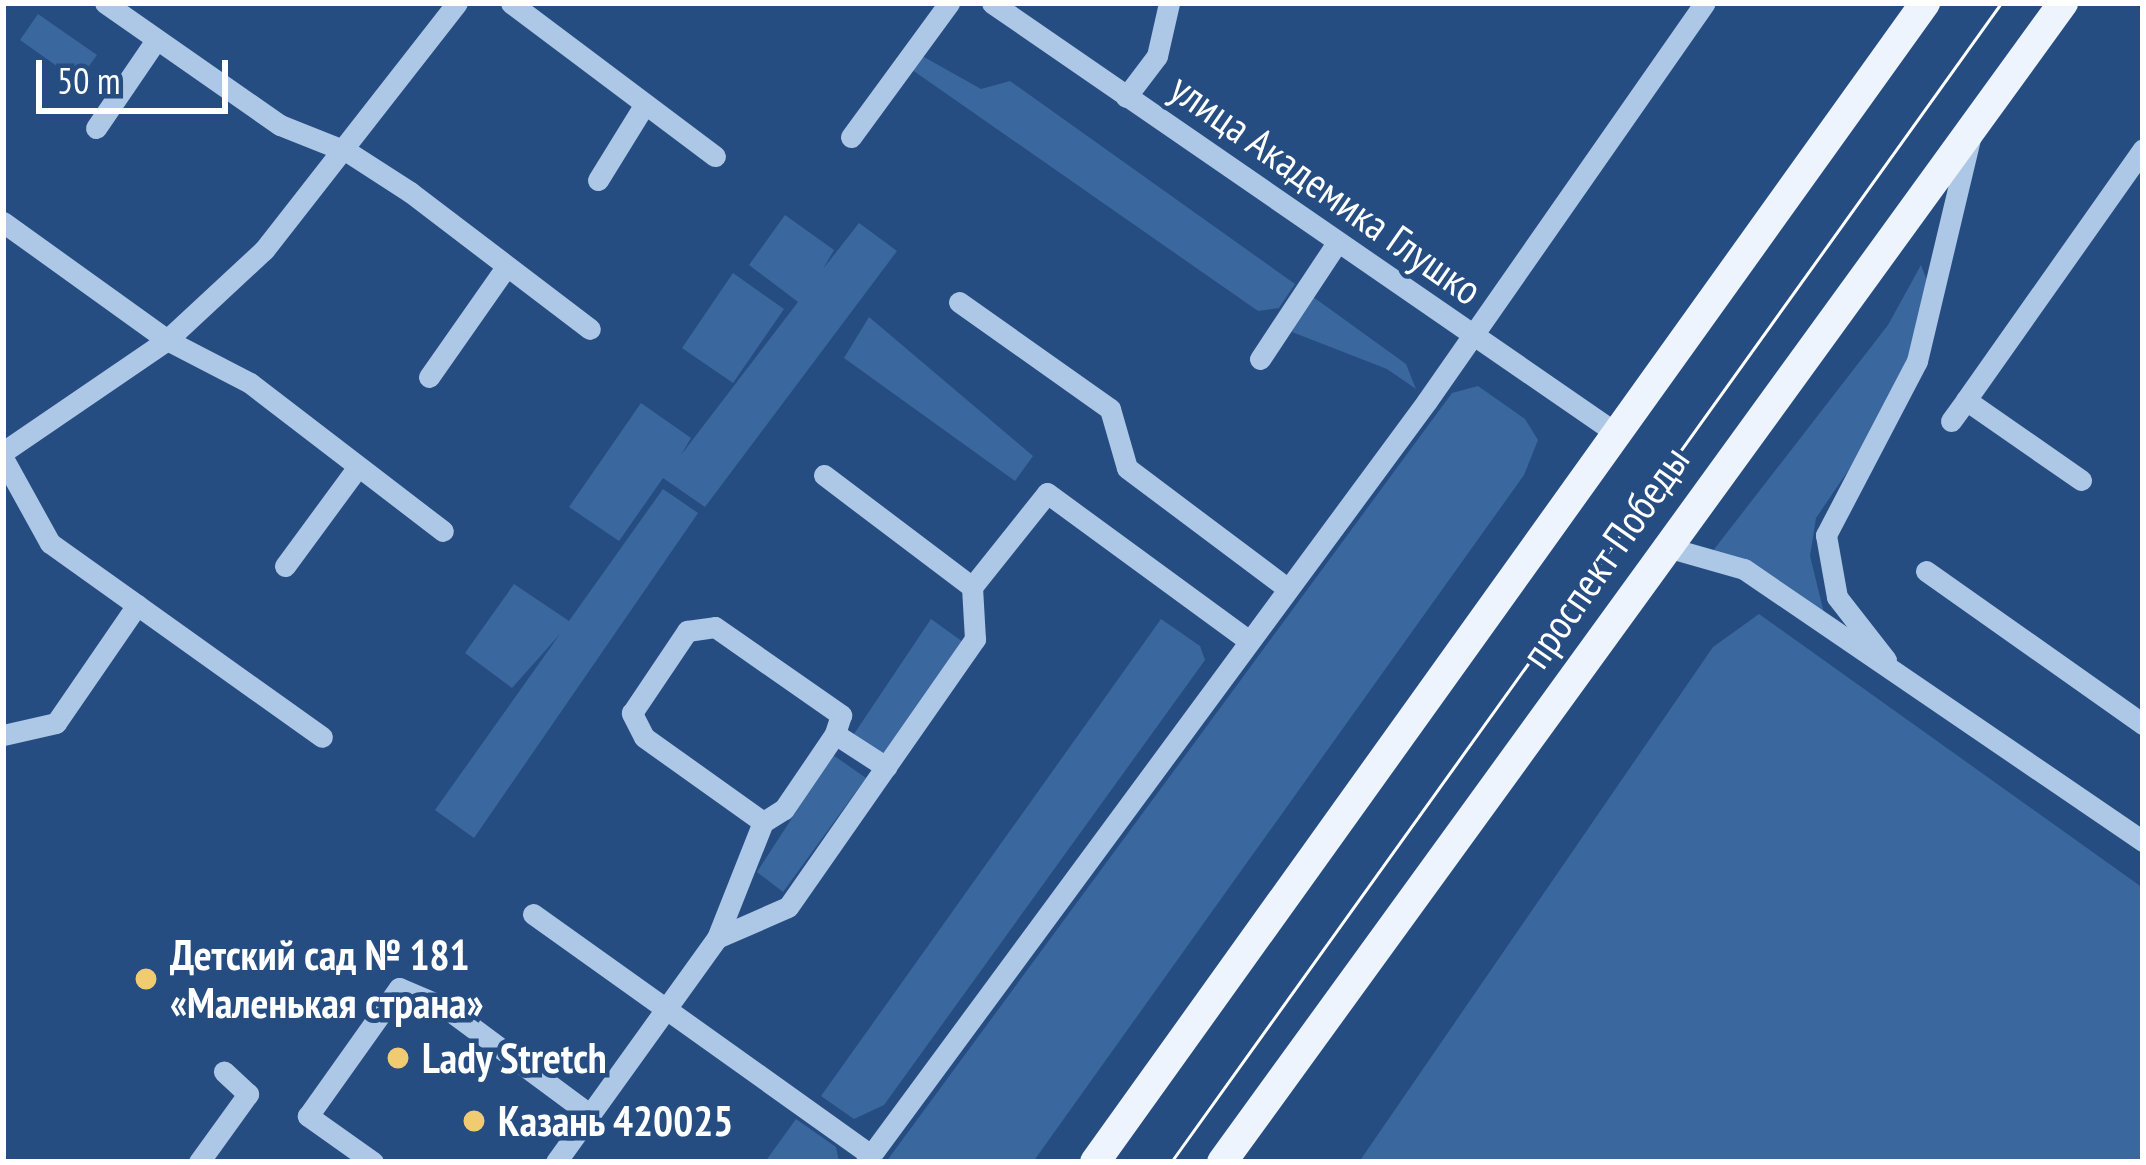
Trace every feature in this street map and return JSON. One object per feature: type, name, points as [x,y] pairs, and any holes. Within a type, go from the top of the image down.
[{"type":"main road","name":"проспект Победы","points":[[1094,1162],[1925,3]]},
{"type":"main road","name":"проспект Победы","points":[[1222,1162],[1663,546],[2063,3]]},
{"type":"street","points":[[105,3],[280,125],[348,152],[590,329]]},
{"type":"street","points":[[322,737],[50,543],[3,455],[167,340],[264,250],[348,152],[457,3]]},
{"type":"street","points":[[511,3],[715,156]]},
{"type":"street","points":[[851,136],[949,3]]},
{"type":"street","name":"улица Академика Глушко","points":[[992,3],[1470,337],[1619,435]]},
{"type":"street","points":[[1126,97],[1157,56],[1169,3]]},
{"type":"street","points":[[533,914],[668,1006],[869,1158],[1470,337],[1705,3]]},
{"type":"street","points":[[96,128],[156,40]]},
{"type":"street","points":[[598,180],[645,104]]},
{"type":"street","points":[[1886,660],[1837,597],[1826,535],[1896,411],[1922,347],[1972,132]]},
{"type":"street","points":[[1951,421],[2143,148]]},
{"type":"street","points":[[3,222],[167,340],[250,382],[443,531]]},
{"type":"street","points":[[1260,359],[1336,244]]},
{"type":"street","points":[[429,376],[504,270]]},
{"type":"street","points":[[959,302],[1110,409],[1127,468],[1287,588]]},
{"type":"street","points":[[1966,400],[2081,480]]},
{"type":"street","points":[[285,566],[357,467]]},
{"type":"street","points":[[824,475],[972,587]]},
{"type":"street","points":[[718,938],[788,907],[974,640],[972,587],[1047,493],[1248,640]]},
{"type":"street","points":[[1663,546],[1744,568],[1886,660],[2143,841]]},
{"type":"street","points":[[1926,572],[2143,724]]},
{"type":"street","points":[[3,735],[56,723],[136,605]]},
{"type":"street","points":[[556,1162],[718,938],[763,822],[784,809],[835,734],[841,715],[716,627],[687,631],[632,712],[644,737],[763,822]]},
{"type":"street","points":[[835,734],[886,766]]},
{"type":"street","points":[[373,1162],[308,1116],[399,988],[446,1008],[590,1114]]},
{"type":"street","points":[[200,1162],[248,1094],[224,1072]]},
{"type":"shaded area","points":[[38,14],[97,55],[78,81],[20,40]]},
{"type":"shaded area","points":[[924,57],[981,89],[1010,81],[1295,284],[1279,308],[1258,311],[908,67]]},
{"type":"shaded area","points":[[785,215],[834,250],[823,269],[859,223],[897,251],[705,507],[663,478],[619,541],[569,507],[641,403],[691,438],[681,455],[798,302],[749,265]]},
{"type":"shaded area","points":[[1921,265],[1928,283],[1920,332],[1873,434],[1816,518],[1810,556],[1824,613],[1712,552],[1888,325]]},
{"type":"shaded area","points":[[733,273],[784,309],[733,383],[682,348]]},
{"type":"shaded area","points":[[1309,294],[1406,364],[1416,389],[1387,369],[1292,332]]},
{"type":"shaded area","points":[[869,317],[1033,456],[1015,481],[844,358]]},
{"type":"shaded area","points":[[1478,386],[1525,419],[1538,440],[1524,475],[1033,1162],[886,1162],[1452,393]]},
{"type":"shaded area","points":[[663,489],[698,513],[474,838],[435,810],[560,634],[512,688],[465,653],[514,584],[569,621]]},
{"type":"shaded area","points":[[1759,614],[2143,888],[2143,1162],[1359,1162],[1713,647]]},
{"type":"shaded area","points":[[931,619],[963,642],[880,760],[850,740]]},
{"type":"shaded area","points":[[1161,619],[1200,646],[1205,660],[884,1105],[854,1119],[821,1096]]},
{"type":"shaded area","points":[[833,755],[866,778],[783,892],[757,872]]},
{"type":"shaded area","points":[[796,1119],[836,1147],[839,1162],[765,1162]]},
{"type":"tram line","points":[[1171,1162],[2001,3]]},
{"type":"place","name":"Детский сад № 181 «Маленькая страна»","points":[[146,979]]},
{"type":"place","name":"Lady Stretch","points":[[398,1058]]},
{"type":"place","name":"Казань 420025","points":[[474,1121]]}]
